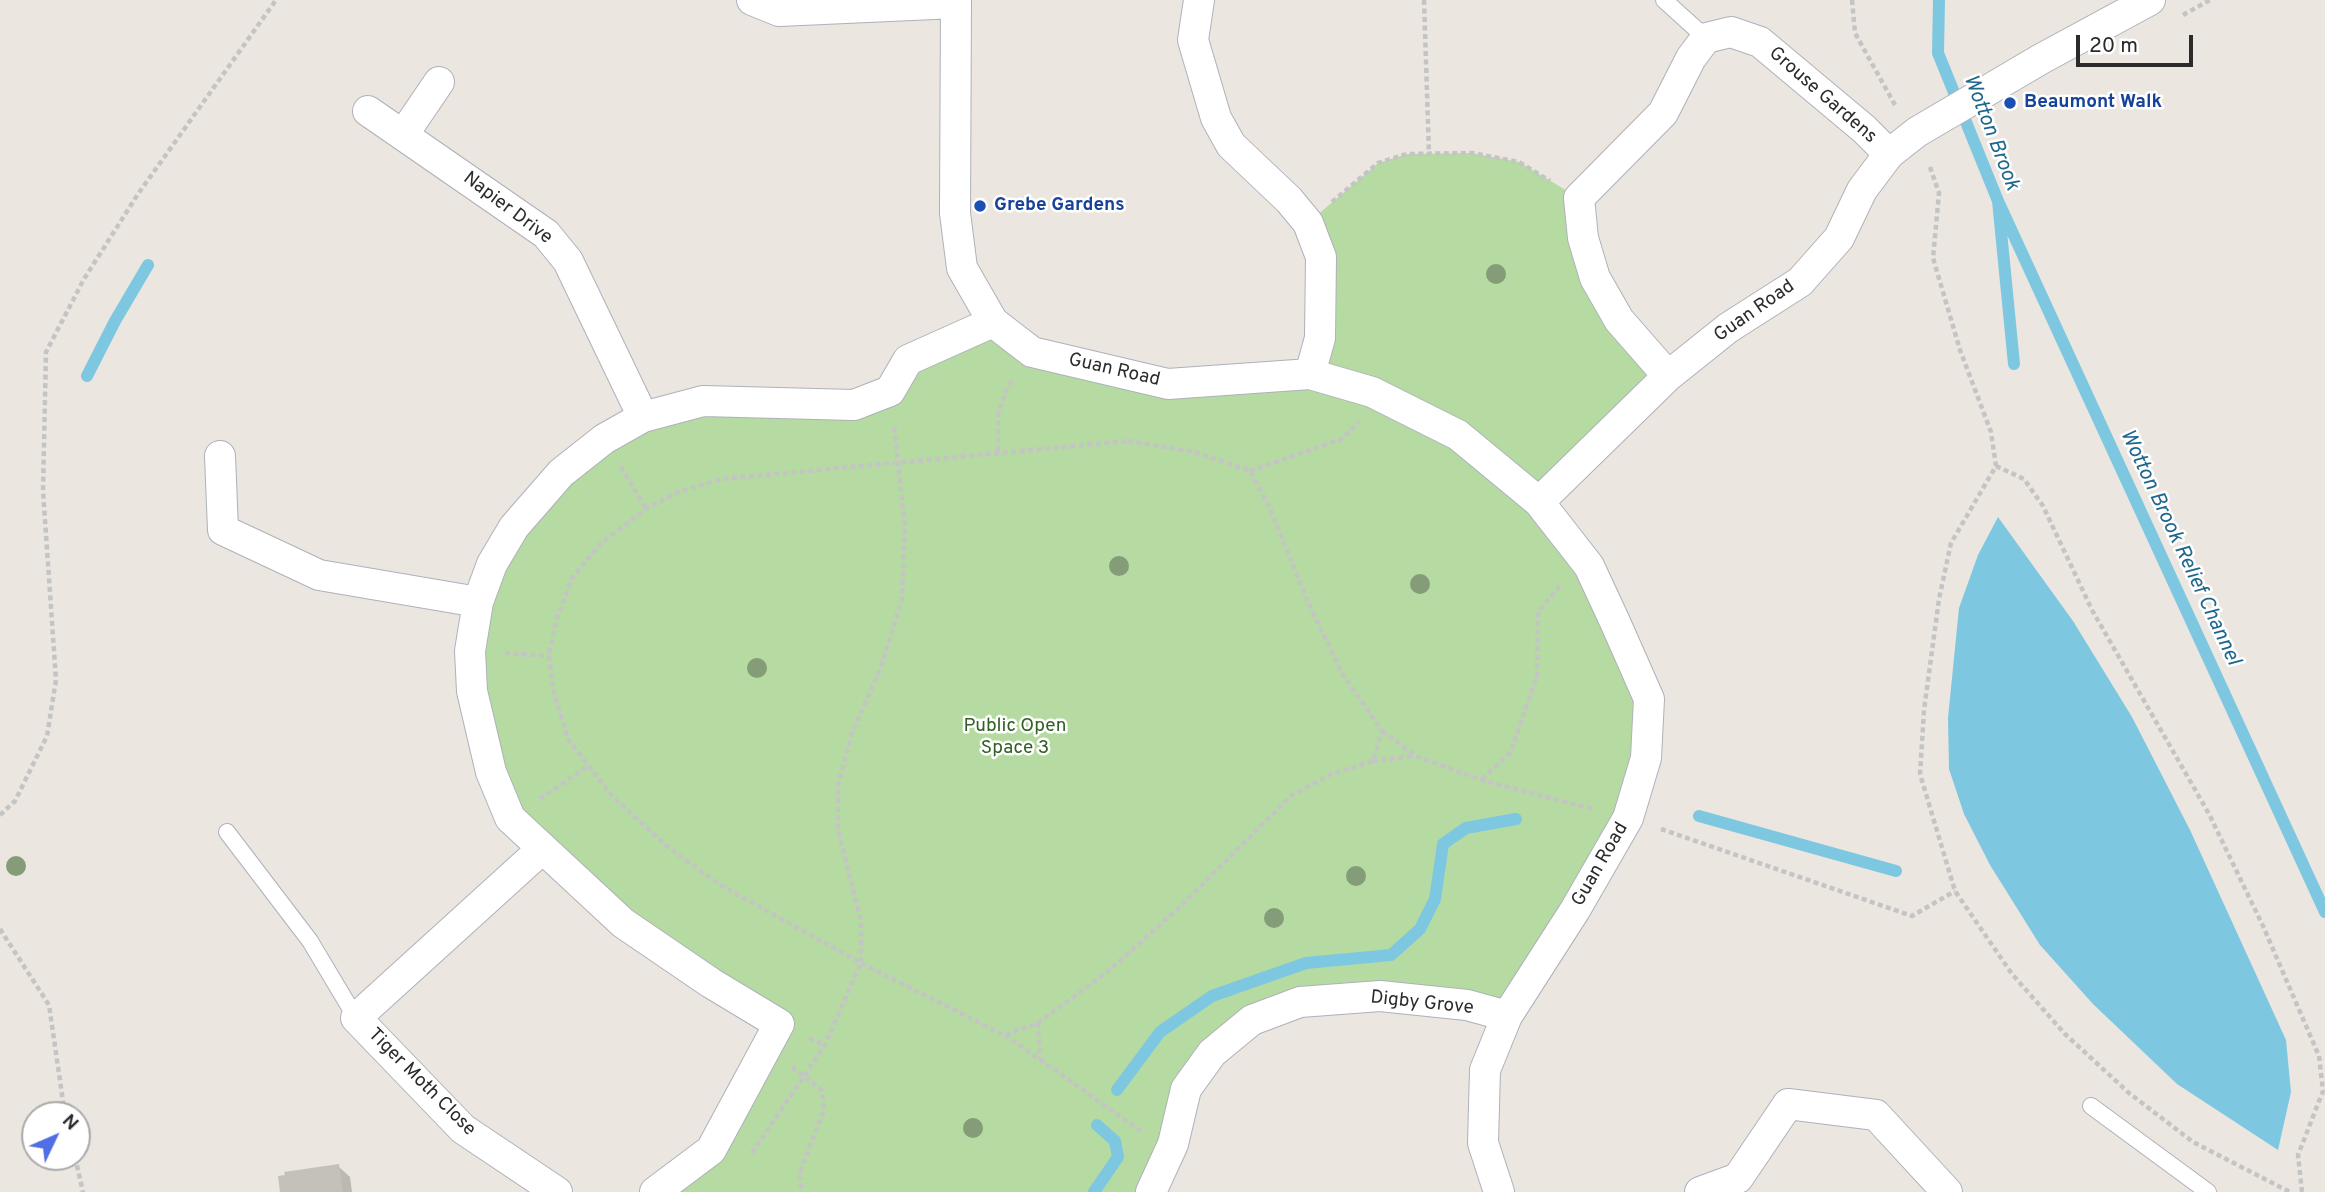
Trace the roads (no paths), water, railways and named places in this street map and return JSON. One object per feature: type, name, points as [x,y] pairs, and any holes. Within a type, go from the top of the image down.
[{"type":"street","points":[[752,0],[779,11],[956,2]]},
{"type":"street","points":[[1199,0],[1193,40],[1216,118],[1231,145],[1289,200],[1308,223],[1321,257],[1320,338],[1310,374]]},
{"type":"street","name":"Guan Road","points":[[1539,502],[1668,376],[1728,328],[1800,282],[1839,238],[1862,190],[1889,154],[1917,132],[2041,59],[2150,0]]},
{"type":"street","name":"Guan Road","points":[[956,2],[955,213],[962,268],[993,322],[1032,352],[1168,384],[1310,374],[1372,392],[1458,435],[1539,502],[1589,566],[1649,699],[1646,758],[1628,818],[1576,910],[1507,1016],[1485,1070],[1483,1143],[1499,1192]]},
{"type":"street","name":"Grouse Gardens","points":[[1706,37],[1731,32],[1760,43],[1864,128],[1889,154]]},
{"type":"street","points":[[1668,376],[1619,320],[1595,278],[1583,238],[1580,198],[1663,113],[1691,58],[1706,37]]},
{"type":"street","points":[[403,135],[439,82]]},
{"type":"street","name":"Napier Drive","points":[[368,111],[546,234],[568,261],[643,417]]},
{"type":"street","points":[[655,1192],[711,1150],[779,1024],[711,983],[622,923],[541,850],[510,818],[491,772],[472,691],[470,650],[478,602],[492,564],[514,527],[561,473],[604,439],[643,417],[703,401],[854,405],[890,391],[908,360],[993,322]]},
{"type":"street","points":[[220,456],[223,530],[319,575],[478,602]]},
{"type":"street","name":"Tiger Moth Close","points":[[541,850],[356,1018],[463,1129],[557,1192]]},
{"type":"street","name":"Digby Grove","points":[[1151,1192],[1173,1144],[1186,1089],[1212,1053],[1252,1020],[1300,1002],[1380,996],[1467,1005],[1507,1016]]},
{"type":"street","points":[[1700,1192],[1738,1178],[1788,1104],[1876,1115],[1947,1192]]},
{"type":"lane","points":[[1664,0],[1706,37]]},
{"type":"lane","points":[[227,832],[310,941],[356,1018]]},
{"type":"lane","points":[[2091,1106],[2208,1192]]},
{"type":"water","points":[[1998,517],[2073,621],[2132,717],[2190,830],[2286,1040],[2291,1092],[2278,1150],[2177,1084],[2093,1004],[2040,945],[1990,865],[1964,814],[1949,769],[1948,718],[1959,608],[1978,555]]},
{"type":"waterway","name":"Wotton Brook","points":[[1939,0],[1938,53],[1998,201],[2014,364]]},
{"type":"waterway","name":"Wotton Brook Relief Channel","points":[[1998,201],[2325,912]]},
{"type":"waterway","points":[[87,376],[148,265]]},
{"type":"waterway","points":[[1699,816],[1896,871]]},
{"type":"waterway","points":[[1117,1090],[1160,1032],[1212,996],[1306,963],[1391,955],[1420,929],[1435,899],[1443,844],[1466,828],[1516,819]]},
{"type":"waterway","points":[[1094,1192],[1118,1157],[1115,1141],[1097,1125]]},
{"type":"place","name":"Beaumont Walk","points":[[2010,103]]},
{"type":"place","name":"Grebe Gardens","points":[[980,206]]},
{"type":"park label","name":"Public Open Space 3","points":[[1015,738]]}]
